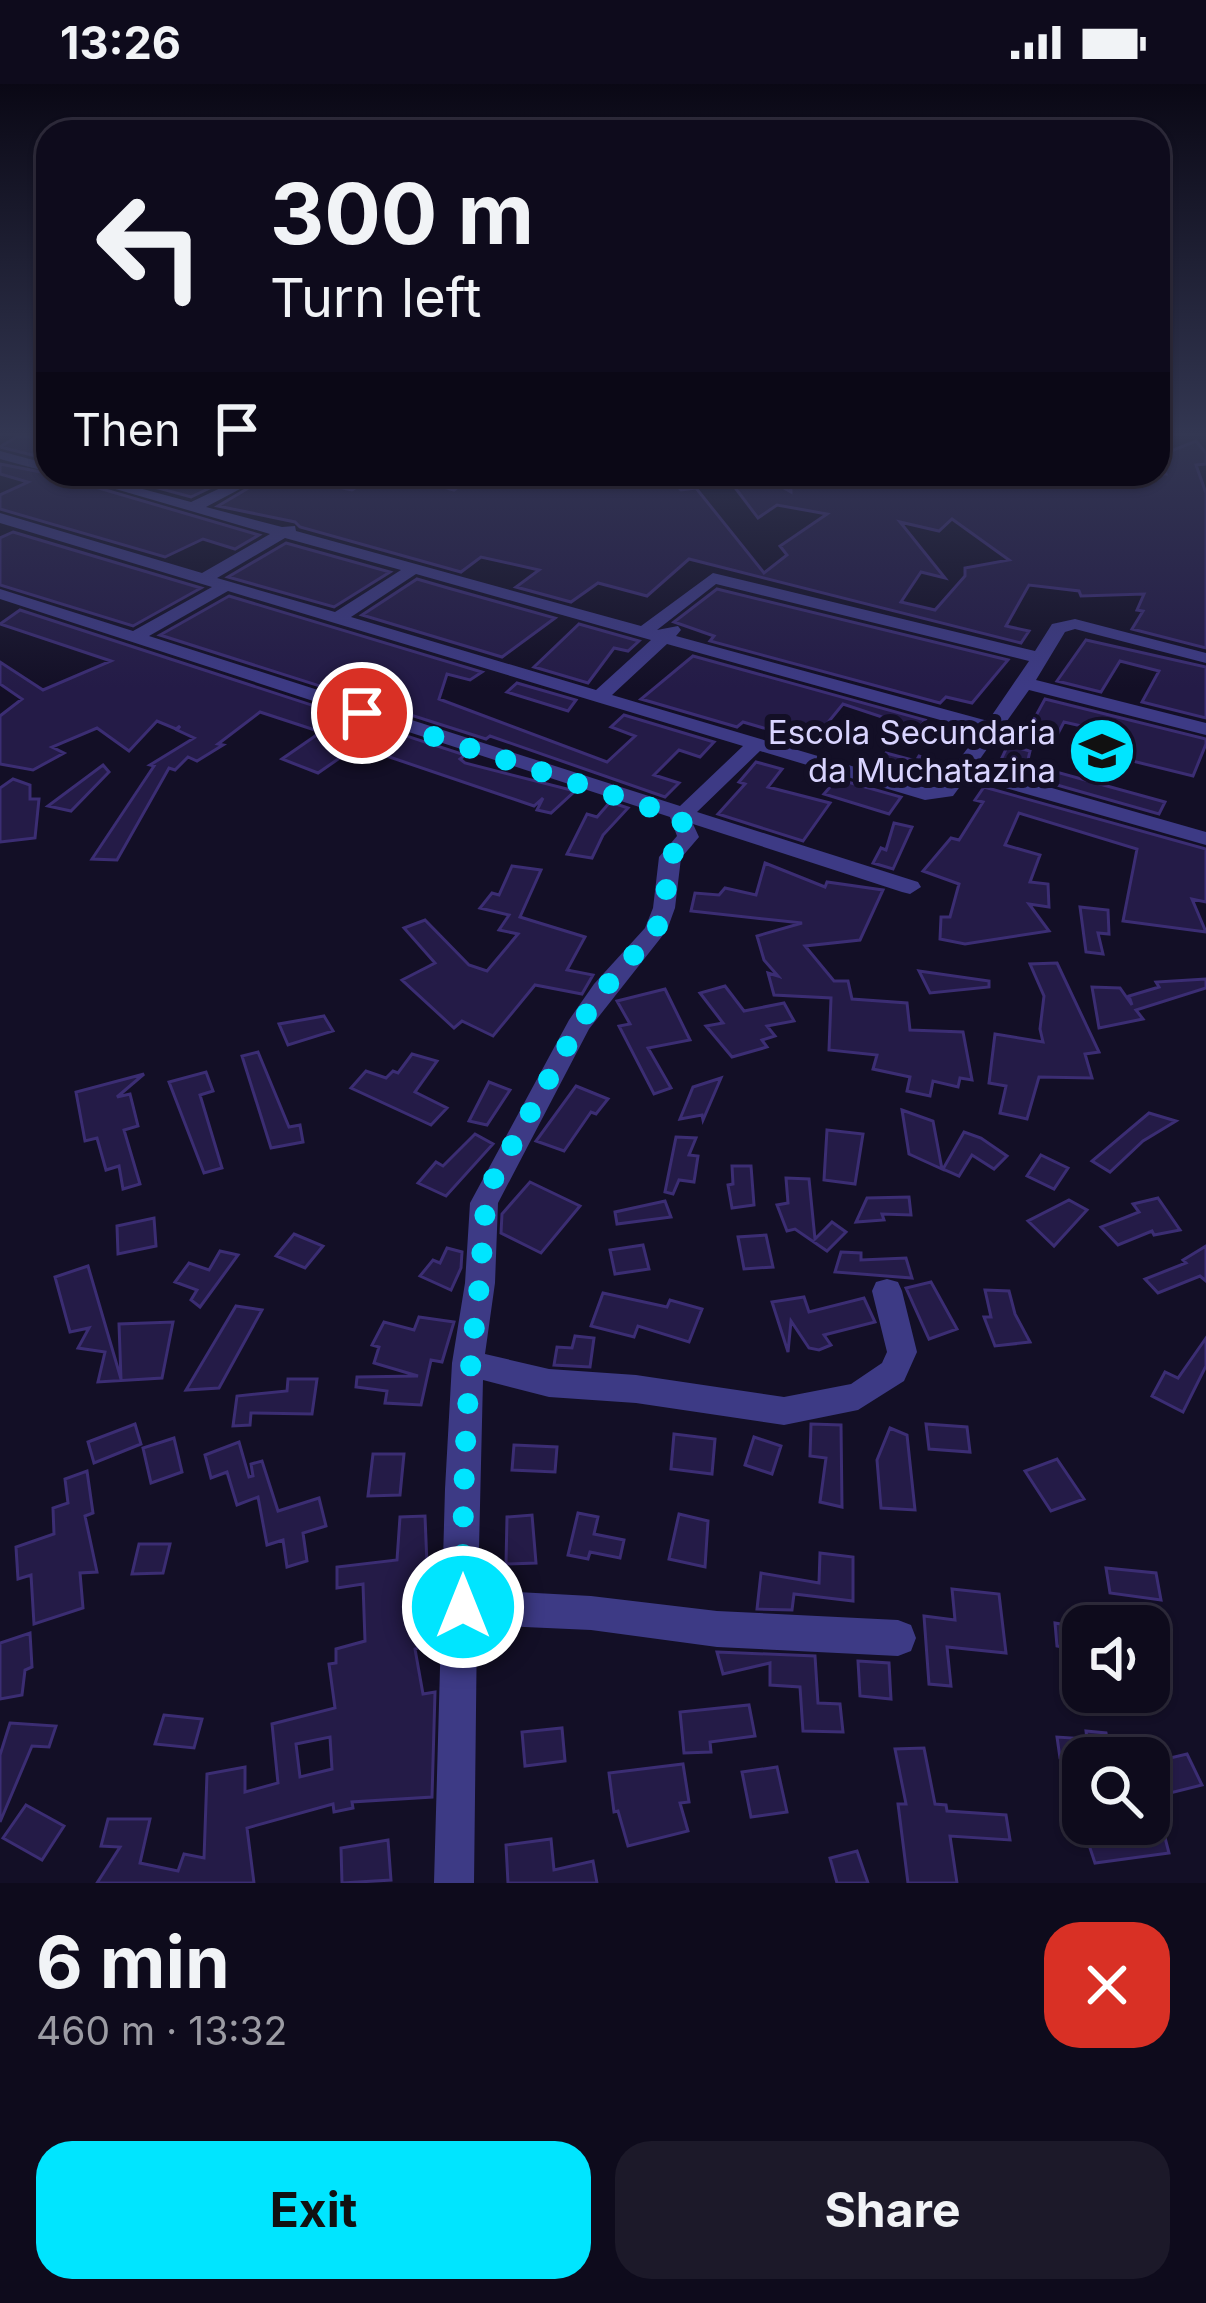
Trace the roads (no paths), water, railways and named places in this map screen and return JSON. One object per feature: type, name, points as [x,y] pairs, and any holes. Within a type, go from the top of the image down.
[{"type":"street","points":[[10,521],[925,794],[946,792],[965,770],[1058,628],[1075,624],[1206,658]]},
{"type":"street","points":[[255,521],[997,723]]},
{"type":"street","points":[[0,534],[21,524]]},
{"type":"street","points":[[203,579],[288,530],[412,570],[538,599]]},
{"type":"street","points":[[336,619],[412,570]]},
{"type":"street","points":[[599,697],[712,578],[1041,658]]},
{"type":"street","points":[[134,638],[227,586]]},
{"type":"street","points":[[0,594],[680,817],[910,887]]},
{"type":"street","points":[[1025,683],[1206,729]]},
{"type":"street","points":[[680,817],[756,744]]},
{"type":"street","points":[[965,770],[1206,839]]},
{"type":"street","points":[[454,1883],[468,1363],[480,1283],[484,1204],[578,1026],[656,930],[664,908],[670,857],[688,837],[680,817]]},
{"type":"street","points":[[468,1363],[549,1383],[636,1389],[784,1411],[858,1396],[893,1372],[902,1352],[887,1291]]},
{"type":"street","points":[[463,1607],[590,1613],[717,1629],[898,1637]]},
{"type":"place","name":"Escola Secundaria da Muchatazina","points":[[1102,751]]}]
